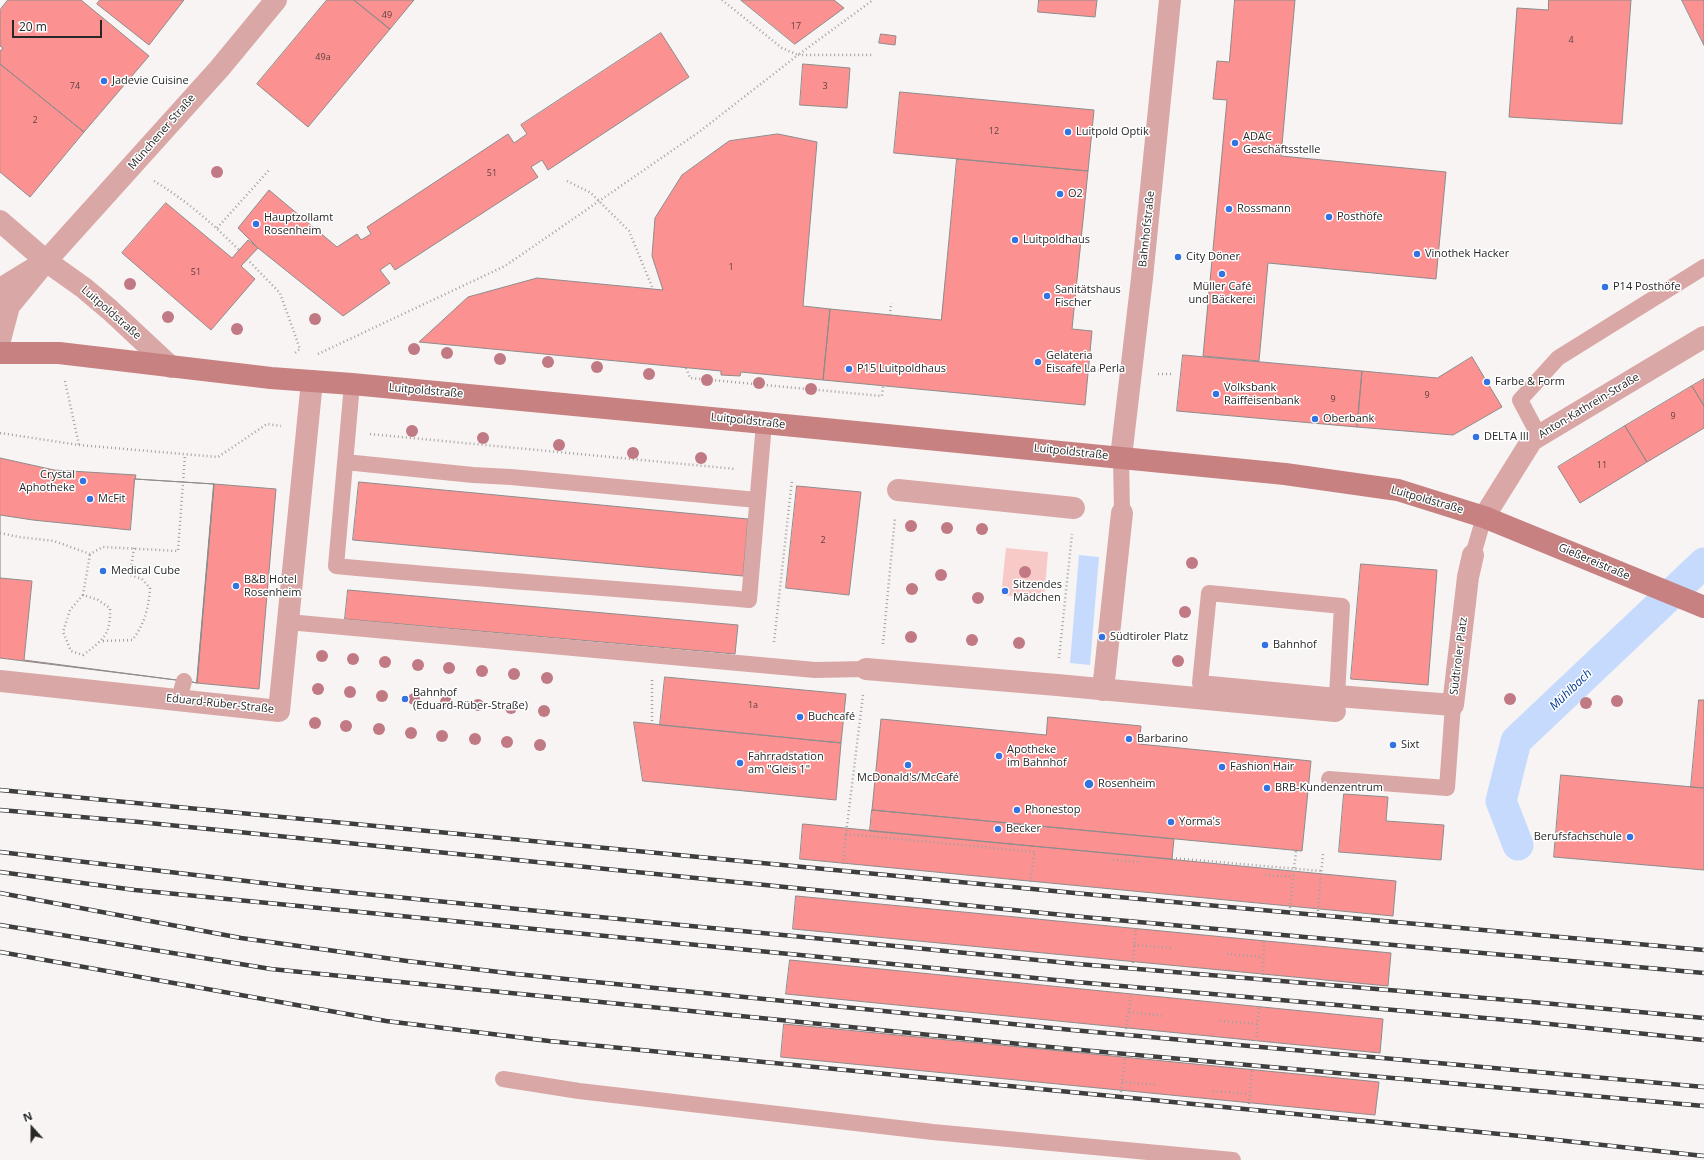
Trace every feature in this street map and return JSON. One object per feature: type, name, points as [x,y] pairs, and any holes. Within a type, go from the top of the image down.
[{"type":"main road","points":[[0,353],[60,353],[171,367]]},
{"type":"main road","name":"Luitpoldstraße","points":[[171,367],[272,378],[764,422],[1285,474],[1398,490],[1484,517]]},
{"type":"main road","name":"Gießereistraße","points":[[1484,517],[1704,607]]},
{"type":"street","name":"Bahnhofstraße","points":[[1120,457],[1142,278],[1170,0]]},
{"type":"street","name":"Münchener Straße","points":[[0,340],[9,306],[46,261],[219,69],[269,2]]},
{"type":"street","name":"Luitpoldstraße","points":[[0,222],[46,261],[84,288],[110,310],[171,367]]},
{"type":"street","name":"Münchener Straße","points":[[0,289],[46,261]]},
{"type":"street","name":"Anton-Kathrein-Straße","points":[[1484,517],[1532,440],[1704,337]]},
{"type":"street","name":"Eduard-Rüber-Straße","points":[[0,681],[181,690],[279,711],[312,381]]},
{"type":"street","points":[[898,490],[1074,508]]},
{"type":"street","points":[[1103,690],[1122,513]]},
{"type":"street","name":"Südtiroler Platz","points":[[873,669],[1103,690],[1336,703],[1453,704],[1466,592],[1473,555]]},
{"type":"lane","points":[[1540,436],[1520,400],[1558,358],[1704,267]]},
{"type":"lane","points":[[352,384],[336,566],[433,575],[749,600],[764,422]]},
{"type":"lane","points":[[1120,457],[1122,513]]},
{"type":"lane","points":[[345,462],[473,476],[511,477],[757,500]]},
{"type":"lane","name":"Südtiroler Platz","points":[[1473,555],[1484,517]]},
{"type":"lane","name":"Südtiroler Platz","points":[[1208,593],[1342,606],[1336,703],[1200,683],[1208,593]]},
{"type":"lane","points":[[288,622],[816,670],[873,669]]},
{"type":"lane","points":[[1329,779],[1447,788],[1453,704]]},
{"type":"lane","points":[[503,1079],[579,1091],[933,1132],[1233,1160]]},
{"type":"path","points":[[722,0],[782,48],[798,55],[874,55]]},
{"type":"path","points":[[314,355],[505,266],[699,132],[870,1]]},
{"type":"path","points":[[131,168],[175,194],[217,228],[239,250]]},
{"type":"path","points":[[217,228],[270,169]]},
{"type":"path","points":[[568,181],[591,193],[629,231],[653,289]]},
{"type":"path","points":[[247,259],[280,293],[300,349],[272,378]]},
{"type":"path","points":[[890,315],[891,303]]},
{"type":"path","points":[[60,353],[79,445]]},
{"type":"path","points":[[686,368],[690,378],[870,395],[882,396],[883,386]]},
{"type":"path","points":[[870,395],[870,400]]},
{"type":"path","points":[[0,433],[79,445],[218,457],[267,424],[288,426]]},
{"type":"path","points":[[369,434],[736,469]]},
{"type":"path","points":[[0,533],[54,541],[90,554],[103,547],[178,551],[185,454]]},
{"type":"path","points":[[772,666],[792,480]]},
{"type":"path","points":[[873,669],[898,490]]},
{"type":"path","points":[[1057,685],[1074,508]]},
{"type":"path","points":[[103,641],[132,640],[140,631],[149,600],[150,588],[142,579],[130,575],[134,548]]},
{"type":"path","points":[[83,595],[98,600],[110,608],[111,622],[103,641],[83,655],[71,651],[63,632],[70,610],[83,595],[90,554]]},
{"type":"path","points":[[652,680],[652,724]]},
{"type":"path","points":[[843,864],[862,697]]},
{"type":"path","points":[[846,834],[1034,852],[1030,882]]},
{"type":"path","points":[[1290,908],[1296,851]]},
{"type":"path","points":[[1318,911],[1323,853]]},
{"type":"path","points":[[1172,858],[1321,871]]},
{"type":"path","points":[[1113,860],[1140,862]]},
{"type":"path","points":[[1265,874],[1293,877]]},
{"type":"path","points":[[1133,963],[1136,929]]},
{"type":"path","points":[[1263,975],[1264,941]]},
{"type":"path","points":[[1134,945],[1171,948]]},
{"type":"path","points":[[1228,954],[1263,957]]},
{"type":"path","points":[[1126,1029],[1131,994]]},
{"type":"path","points":[[1256,1041],[1259,1007]]},
{"type":"path","points":[[1129,1012],[1164,1016]]},
{"type":"path","points":[[1220,1021],[1257,1024]]},
{"type":"path","points":[[1121,1092],[1125,1058]]},
{"type":"path","points":[[1249,1104],[1252,1070]]},
{"type":"path","points":[[1122,1082],[1158,1085]]},
{"type":"path","points":[[1214,1091],[1249,1094]]},
{"type":"shaded area","points":[[1006,548],[1048,552],[1044,599],[1001,595]]},
{"type":"water","points":[[1079,555],[1099,557],[1090,665],[1070,663]]},
{"type":"building","points":[[8,0],[81,0],[149,56],[84,132],[0,64],[0,51],[3,48],[0,46],[0,10]]},
{"type":"building","points":[[100,0],[184,0],[149,45],[97,4]]},
{"type":"building","points":[[327,0],[354,0],[390,29],[308,127],[257,84]]},
{"type":"building","points":[[354,0],[414,0],[390,29]]},
{"type":"building","points":[[741,0],[834,0],[844,8],[795,44]]},
{"type":"building","points":[[1039,0],[1097,0],[1095,17],[1038,12]]},
{"type":"building","name":"Posthöfe","points":[[1235,0],[1295,0],[1281,156],[1446,172],[1436,279],[1268,263],[1259,361],[1203,356],[1227,100],[1213,99],[1217,61],[1229,62]]},
{"type":"building","points":[[1549,0],[1631,0],[1622,124],[1509,117],[1517,8],[1548,10]]},
{"type":"building","points":[[1682,0],[1704,0],[1704,45]]},
{"type":"building","points":[[661,33],[689,77],[548,170],[542,160],[531,167],[538,177],[395,270],[390,263],[380,270],[390,283],[343,316],[258,248],[238,228],[269,190],[337,247],[357,234],[361,240],[371,234],[367,227],[508,134],[514,143],[527,134],[521,125]]},
{"type":"building","points":[[881,34],[896,36],[895,45],[879,43]]},
{"type":"building","points":[[0,64],[84,132],[30,197],[0,172]]},
{"type":"building","points":[[803,64],[850,68],[847,108],[800,105]]},
{"type":"building","points":[[900,92],[1094,110],[1088,171],[894,153]]},
{"type":"building","points":[[778,134],[817,142],[803,306],[830,309],[823,380],[741,372],[740,376],[721,375],[721,371],[419,342],[468,297],[537,278],[663,290],[652,256],[655,218],[682,175],[729,141]]},
{"type":"building","name":"Luitpoldhaus","points":[[957,159],[1088,171],[1072,329],[1092,331],[1085,405],[823,380],[830,309],[941,320]]},
{"type":"building","points":[[166,203],[232,258],[248,240],[258,248],[241,266],[255,279],[211,330],[122,253]]},
{"type":"building","points":[[1183,355],[1362,371],[1357,427],[1177,411]]},
{"type":"building","points":[[1472,357],[1502,407],[1453,435],[1357,427],[1362,371],[1437,378]]},
{"type":"building","points":[[1704,379],[1704,406],[1692,386]]},
{"type":"building","points":[[1692,386],[1704,406],[1704,428],[1647,462],[1625,426]]},
{"type":"building","points":[[1625,426],[1647,462],[1580,503],[1558,467]]},
{"type":"building","name":"Medical Cube","points":[[0,458],[54,470],[136,475],[135,479],[214,484],[197,683],[192,682],[188,675],[184,681],[0,658]]},
{"type":"building","name":"Medical Cube","points":[[135,479],[214,484],[197,683],[192,682],[188,675],[184,681],[24,660],[32,581],[0,578],[0,515],[130,530]]},
{"type":"building","points":[[359,482],[748,519],[743,576],[353,540]]},
{"type":"building","name":"B&B Hotel Rosenheim","points":[[214,484],[276,489],[259,689],[197,683]]},
{"type":"building","points":[[797,486],[861,492],[849,595],[786,588]]},
{"type":"building","points":[[1361,564],[1437,570],[1428,685],[1351,679]]},
{"type":"building","points":[[348,590],[738,625],[735,654],[345,619]]},
{"type":"building","points":[[665,677],[846,694],[841,743],[660,725]]},
{"type":"building","points":[[1699,700],[1704,700],[1704,788],[1691,787]]},
{"type":"building","points":[[1048,717],[1141,726],[1139,744],[1311,761],[1302,851],[872,810],[881,719],[1046,735]]},
{"type":"building","name":"Fahrradstation am \"Gleis 1\"","points":[[634,722],[841,743],[836,800],[643,781]]},
{"type":"building","name":"Berufsfachschule","points":[[1561,775],[1704,788],[1704,870],[1554,857]]},
{"type":"building","points":[[1344,794],[1388,797],[1386,821],[1444,825],[1441,860],[1339,852]]},
{"type":"building","points":[[872,810],[1174,839],[1172,859],[870,831]]},
{"type":"building","points":[[803,824],[1396,881],[1393,916],[800,859]]},
{"type":"building","points":[[796,896],[1391,953],[1388,986],[793,929]]},
{"type":"building","points":[[790,960],[1383,1019],[1380,1053],[786,994]]},
{"type":"building","points":[[784,1024],[1379,1082],[1375,1115],[781,1057]]},
{"type":"waterway","name":"Mühlbach","points":[[1518,845],[1501,801],[1516,741],[1704,563]]},
{"type":"railway","points":[[0,790],[1085,894],[1704,950]]},
{"type":"railway","points":[[0,810],[139,822],[1083,917],[1704,973]]},
{"type":"railway","points":[[0,852],[314,889],[1078,964],[1704,1018]]},
{"type":"railway","points":[[0,872],[135,890],[1076,982],[1530,1022],[1704,1040]]},
{"type":"railway","points":[[0,893],[241,938],[407,961],[516,974],[1072,1030],[1704,1087]]},
{"type":"railway","points":[[0,925],[271,969],[1070,1049],[1704,1106]]},
{"type":"railway","points":[[0,952],[386,1021],[549,1041],[1520,1136],[1704,1156]]},
{"type":"place","name":"Jadevie Cuisine","points":[[104,81]]},
{"type":"place","name":"Luitpold Optik","points":[[1068,132]]},
{"type":"place","name":"ADAC Geschäftsstelle","points":[[1235,143]]},
{"type":"place","name":"O2","points":[[1060,194]]},
{"type":"place","name":"Rossmann","points":[[1229,209]]},
{"type":"place","name":"Posthöfe","points":[[1329,217]]},
{"type":"place","name":"Hauptzollamt Rosenheim","points":[[256,224]]},
{"type":"place","name":"Luitpoldhaus","points":[[1015,240]]},
{"type":"place","name":"Vinothek Hacker","points":[[1417,254]]},
{"type":"place","name":"City Döner","points":[[1178,257]]},
{"type":"place","name":"Müller Café und Bäckerei","points":[[1222,274]]},
{"type":"place","name":"P14 Posthöfe","points":[[1605,287]]},
{"type":"place","name":"Sanitätshaus Fischer","points":[[1047,296]]},
{"type":"place","name":"Gelateria Eiscafe La Perla","points":[[1038,362]]},
{"type":"place","name":"P15 Luitpoldhaus","points":[[849,369]]},
{"type":"place","name":"Farbe & Form","points":[[1487,382]]},
{"type":"place","name":"Volksbank Raiffeisenbank","points":[[1216,394]]},
{"type":"place","name":"Oberbank","points":[[1315,419]]},
{"type":"place","name":"DELTA III","points":[[1476,437]]},
{"type":"place","name":"Crystal Aphotheke","points":[[83,481]]},
{"type":"place","name":"McFit","points":[[90,499]]},
{"type":"place","name":"Medical Cube","points":[[103,571]]},
{"type":"place","name":"B&B Hotel Rosenheim","points":[[236,586]]},
{"type":"place","name":"Sitzendes Mädchen","points":[[1005,591]]},
{"type":"place","name":"Südtiroler Platz","points":[[1102,637]]},
{"type":"place","name":"Bahnhof","points":[[1265,645]]},
{"type":"place","name":"Bahnhof (Eduard-Rüber-Straße)","points":[[405,699]]},
{"type":"place","name":"Buchcafé","points":[[800,717]]},
{"type":"place","name":"Barbarino","points":[[1129,739]]},
{"type":"place","name":"Sixt","points":[[1393,745]]},
{"type":"place","name":"Apotheke im Bahnhof","points":[[999,756]]},
{"type":"place","name":"Fahrradstation am \"Gleis 1\"","points":[[740,763]]},
{"type":"place","name":"McDonald's/McCafé","points":[[908,765]]},
{"type":"place","name":"Fashion Hair","points":[[1222,767]]},
{"type":"place","name":"Rosenheim","points":[[1089,784]]},
{"type":"place","name":"BRB-Kundenzentrum","points":[[1267,788]]},
{"type":"place","name":"Phonestop","points":[[1017,810]]},
{"type":"place","name":"Yorma's","points":[[1171,822]]},
{"type":"place","name":"Becker","points":[[998,829]]},
{"type":"place","name":"Berufsfachschule","points":[[1630,837]]}]
